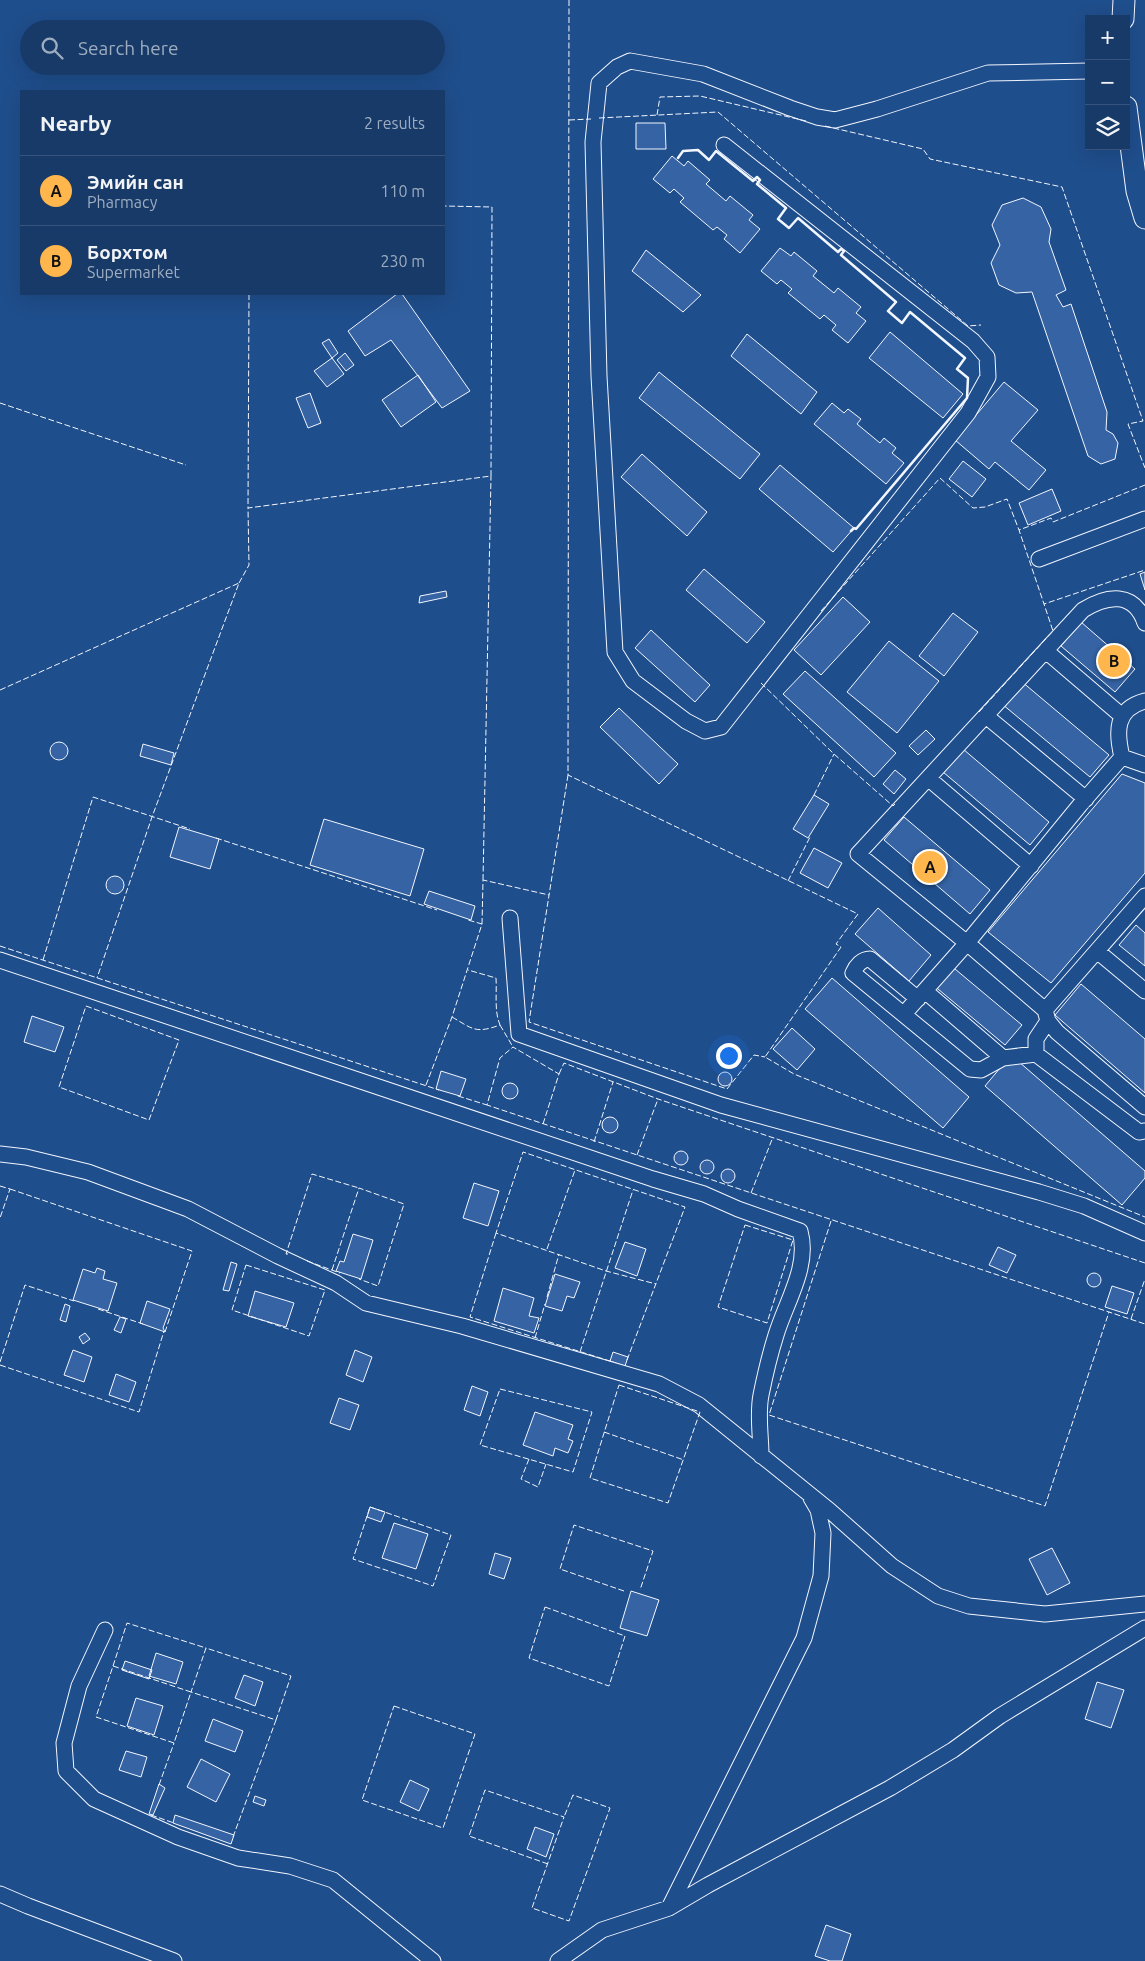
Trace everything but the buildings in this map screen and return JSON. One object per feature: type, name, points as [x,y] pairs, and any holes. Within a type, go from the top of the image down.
[{"type":"main road","points":[[1123,15],[1124,0]]},
{"type":"main road","points":[[1130,138],[1137,191],[1145,218]]},
{"type":"street","points":[[724,145],[973,340],[987,357],[988,377],[968,413],[722,727],[705,731],[686,721],[633,681],[615,652],[598,376],[592,142],[599,83],[617,67],[630,61],[703,74],[790,108],[816,117],[835,120],[877,109],[988,73],[1085,71]]},
{"type":"street","points":[[1039,560],[1145,519]]},
{"type":"street","points":[[1145,623],[1141,612],[1119,598],[1098,601],[1083,610],[858,854],[967,943],[1046,1015],[1057,1032],[1145,1107]]},
{"type":"street","points":[[1046,651],[1122,716]]},
{"type":"street","points":[[1122,757],[1118,738],[1122,716],[1134,704],[1145,701]]},
{"type":"street","points":[[986,716],[1086,799]]},
{"type":"street","points":[[904,1014],[967,943],[1122,757]]},
{"type":"street","points":[[1122,757],[1145,765]]},
{"type":"street","points":[[928,778],[1031,866]]},
{"type":"street","points":[[1036,1054],[1036,1039],[1046,1015],[1097,951],[1145,896]]},
{"type":"street","points":[[510,918],[519,1034],[721,1104],[1084,1206],[1145,1234]]},
{"type":"street","points":[[1097,951],[1145,991]]},
{"type":"street","points":[[1003,1058],[921,995],[870,959],[866,959],[856,966],[853,973],[970,1069],[981,1070],[1003,1058],[1036,1054],[1139,1132],[1144,1133],[1145,1131]]},
{"type":"street","points":[[0,960],[653,1179],[704,1194],[738,1209],[800,1231],[804,1244],[796,1284],[777,1333],[761,1396],[758,1420],[761,1456]]},
{"type":"street","points":[[0,1154],[26,1157],[88,1172],[188,1209],[278,1256],[336,1283],[366,1303],[462,1326],[659,1384],[700,1405],[808,1493],[892,1566],[938,1596],[969,1606],[1045,1614],[1145,1604]]},
{"type":"street","points":[[669,1908],[804,1638],[821,1576],[823,1533],[818,1510],[808,1493]]},
{"type":"street","points":[[558,1961],[602,1930],[669,1908],[708,1885],[890,1788],[953,1750],[1000,1716],[1145,1628]]},
{"type":"street","points":[[105,1630],[78,1686],[64,1742],[66,1771],[94,1799],[178,1837],[238,1858],[290,1866],[332,1880],[433,1961]]},
{"type":"street","points":[[0,1894],[174,1961]]},
{"type":"fence","points":[[569,0],[568,775],[858,914],[836,944],[841,947],[765,1057],[794,1074],[1145,1217]]},
{"type":"fence","points":[[657,115],[660,97],[700,96],[806,121]]},
{"type":"fence","points":[[599,118],[718,112],[968,326],[981,325]]},
{"type":"fence","points":[[569,120],[591,119]]},
{"type":"fence","points":[[825,126],[923,149],[930,159],[1062,187],[1143,421],[1128,424],[1145,468]]},
{"type":"fence","points":[[249,295],[248,508],[491,476],[492,207],[445,206]]},
{"type":"fence","points":[[0,403],[186,465]]},
{"type":"fence","points":[[483,880],[491,476]]},
{"type":"fence","points":[[821,611],[940,478],[973,508],[985,507],[1007,499],[1019,530]]},
{"type":"fence","points":[[1145,485],[1053,522],[1051,518],[1019,530],[1044,604],[1145,570]]},
{"type":"fence","points":[[239,583],[249,565],[248,508]]},
{"type":"fence","points":[[0,690],[239,583],[152,817],[97,978]]},
{"type":"fence","points":[[979,712],[1053,631],[1044,604]]},
{"type":"fence","points":[[761,683],[834,754],[893,806],[895,804]]},
{"type":"fence","points":[[814,795],[834,754]]},
{"type":"fence","points":[[568,775],[529,1022],[727,1089],[754,1055],[765,1057]]},
{"type":"fence","points":[[43,960],[93,797],[190,829]]},
{"type":"fence","points":[[788,881],[810,837]]},
{"type":"fence","points":[[216,838],[437,910]]},
{"type":"fence","points":[[482,924],[483,880],[549,895]]},
{"type":"fence","points":[[426,1085],[452,1017],[482,924],[468,920]]},
{"type":"fence","points":[[0,946],[439,1090]]},
{"type":"fence","points":[[452,1017],[465,1025],[479,1030],[500,1025],[496,1008],[496,978],[468,970]]},
{"type":"fence","points":[[86,1006],[179,1040],[149,1120],[59,1087],[86,1006]]},
{"type":"fence","points":[[500,1025],[513,1047]]},
{"type":"fence","points":[[543,1124],[559,1074],[513,1047],[500,1058],[487,1105],[1145,1324]]},
{"type":"fence","points":[[559,1074],[564,1063],[658,1099],[1145,1263]]},
{"type":"fence","points":[[594,1142],[613,1082]]},
{"type":"fence","points":[[458,1096],[487,1105]]},
{"type":"fence","points":[[637,1155],[658,1099]]},
{"type":"fence","points":[[751,1193],[773,1137]]},
{"type":"fence","points":[[627,1360],[685,1207],[523,1152],[496,1233],[606,1271],[656,1284]]},
{"type":"fence","points":[[547,1249],[575,1170]]},
{"type":"fence","points":[[288,1254],[286,1254],[312,1174],[359,1188]]},
{"type":"fence","points":[[0,1186],[10,1189],[0,1218]]},
{"type":"fence","points":[[332,1270],[359,1188],[404,1204],[378,1286],[359,1279]]},
{"type":"fence","points":[[10,1189],[192,1251],[165,1332]]},
{"type":"fence","points":[[580,1352],[633,1190]]},
{"type":"fence","points":[[831,1221],[769,1415],[1045,1506],[1109,1312]]},
{"type":"fence","points":[[745,1225],[793,1240],[767,1323],[718,1307],[745,1225]]},
{"type":"fence","points":[[496,1233],[470,1317],[613,1362]]},
{"type":"fence","points":[[547,1297],[559,1254]]},
{"type":"fence","points":[[307,1261],[340,1273]]},
{"type":"fence","points":[[246,1265],[325,1290],[309,1336],[232,1310],[246,1265]]},
{"type":"fence","points":[[1131,1319],[1145,1279]]},
{"type":"fence","points":[[0,1362],[25,1285],[74,1301]]},
{"type":"fence","points":[[535,1338],[545,1304]]},
{"type":"fence","points":[[98,1309],[143,1324]]},
{"type":"fence","points":[[0,1365],[139,1412],[164,1331]]},
{"type":"fence","points":[[619,1385],[700,1412],[668,1503],[590,1478],[619,1385]]},
{"type":"fence","points":[[500,1389],[592,1412],[573,1472],[480,1445],[500,1389]]},
{"type":"fence","points":[[604,1432],[684,1460]]},
{"type":"fence","points":[[529,1459],[521,1479],[538,1487],[546,1464]]},
{"type":"fence","points":[[370,1507],[451,1535],[433,1586],[353,1559],[370,1507]]},
{"type":"fence","points":[[624,1591],[560,1569],[574,1525],[653,1551],[640,1590]]},
{"type":"fence","points":[[545,1607],[625,1636],[609,1686],[529,1658],[545,1607]]},
{"type":"fence","points":[[113,1666],[127,1623],[206,1648]]},
{"type":"fence","points":[[233,1837],[276,1720],[191,1692],[206,1648],[291,1676],[276,1720]]},
{"type":"fence","points":[[113,1666],[191,1692],[174,1743],[96,1717],[113,1666]]},
{"type":"fence","points":[[394,1706],[475,1734],[443,1828],[362,1800],[394,1706]]},
{"type":"fence","points":[[159,1785],[174,1743]]},
{"type":"fence","points":[[548,1864],[469,1836],[485,1790],[564,1817],[532,1908],[569,1921],[610,1808],[573,1795],[564,1817]]},
{"type":"fence","points":[[151,1815],[174,1823]]},
{"type":"wall","points":[[678,158],[683,151],[698,150],[709,160],[716,151],[753,181],[757,177],[760,180],[757,184],[786,208],[778,219],[789,228],[798,218],[838,252],[841,249],[844,251],[841,255],[896,302],[888,311],[902,323],[910,312],[965,358],[957,369],[968,378],[967,398],[856,529],[854,528],[851,531]]},
{"type":"place","name":"Борхтом","points":[[1114,661]]},
{"type":"place","name":"Эмийн сан","points":[[930,867]]}]
